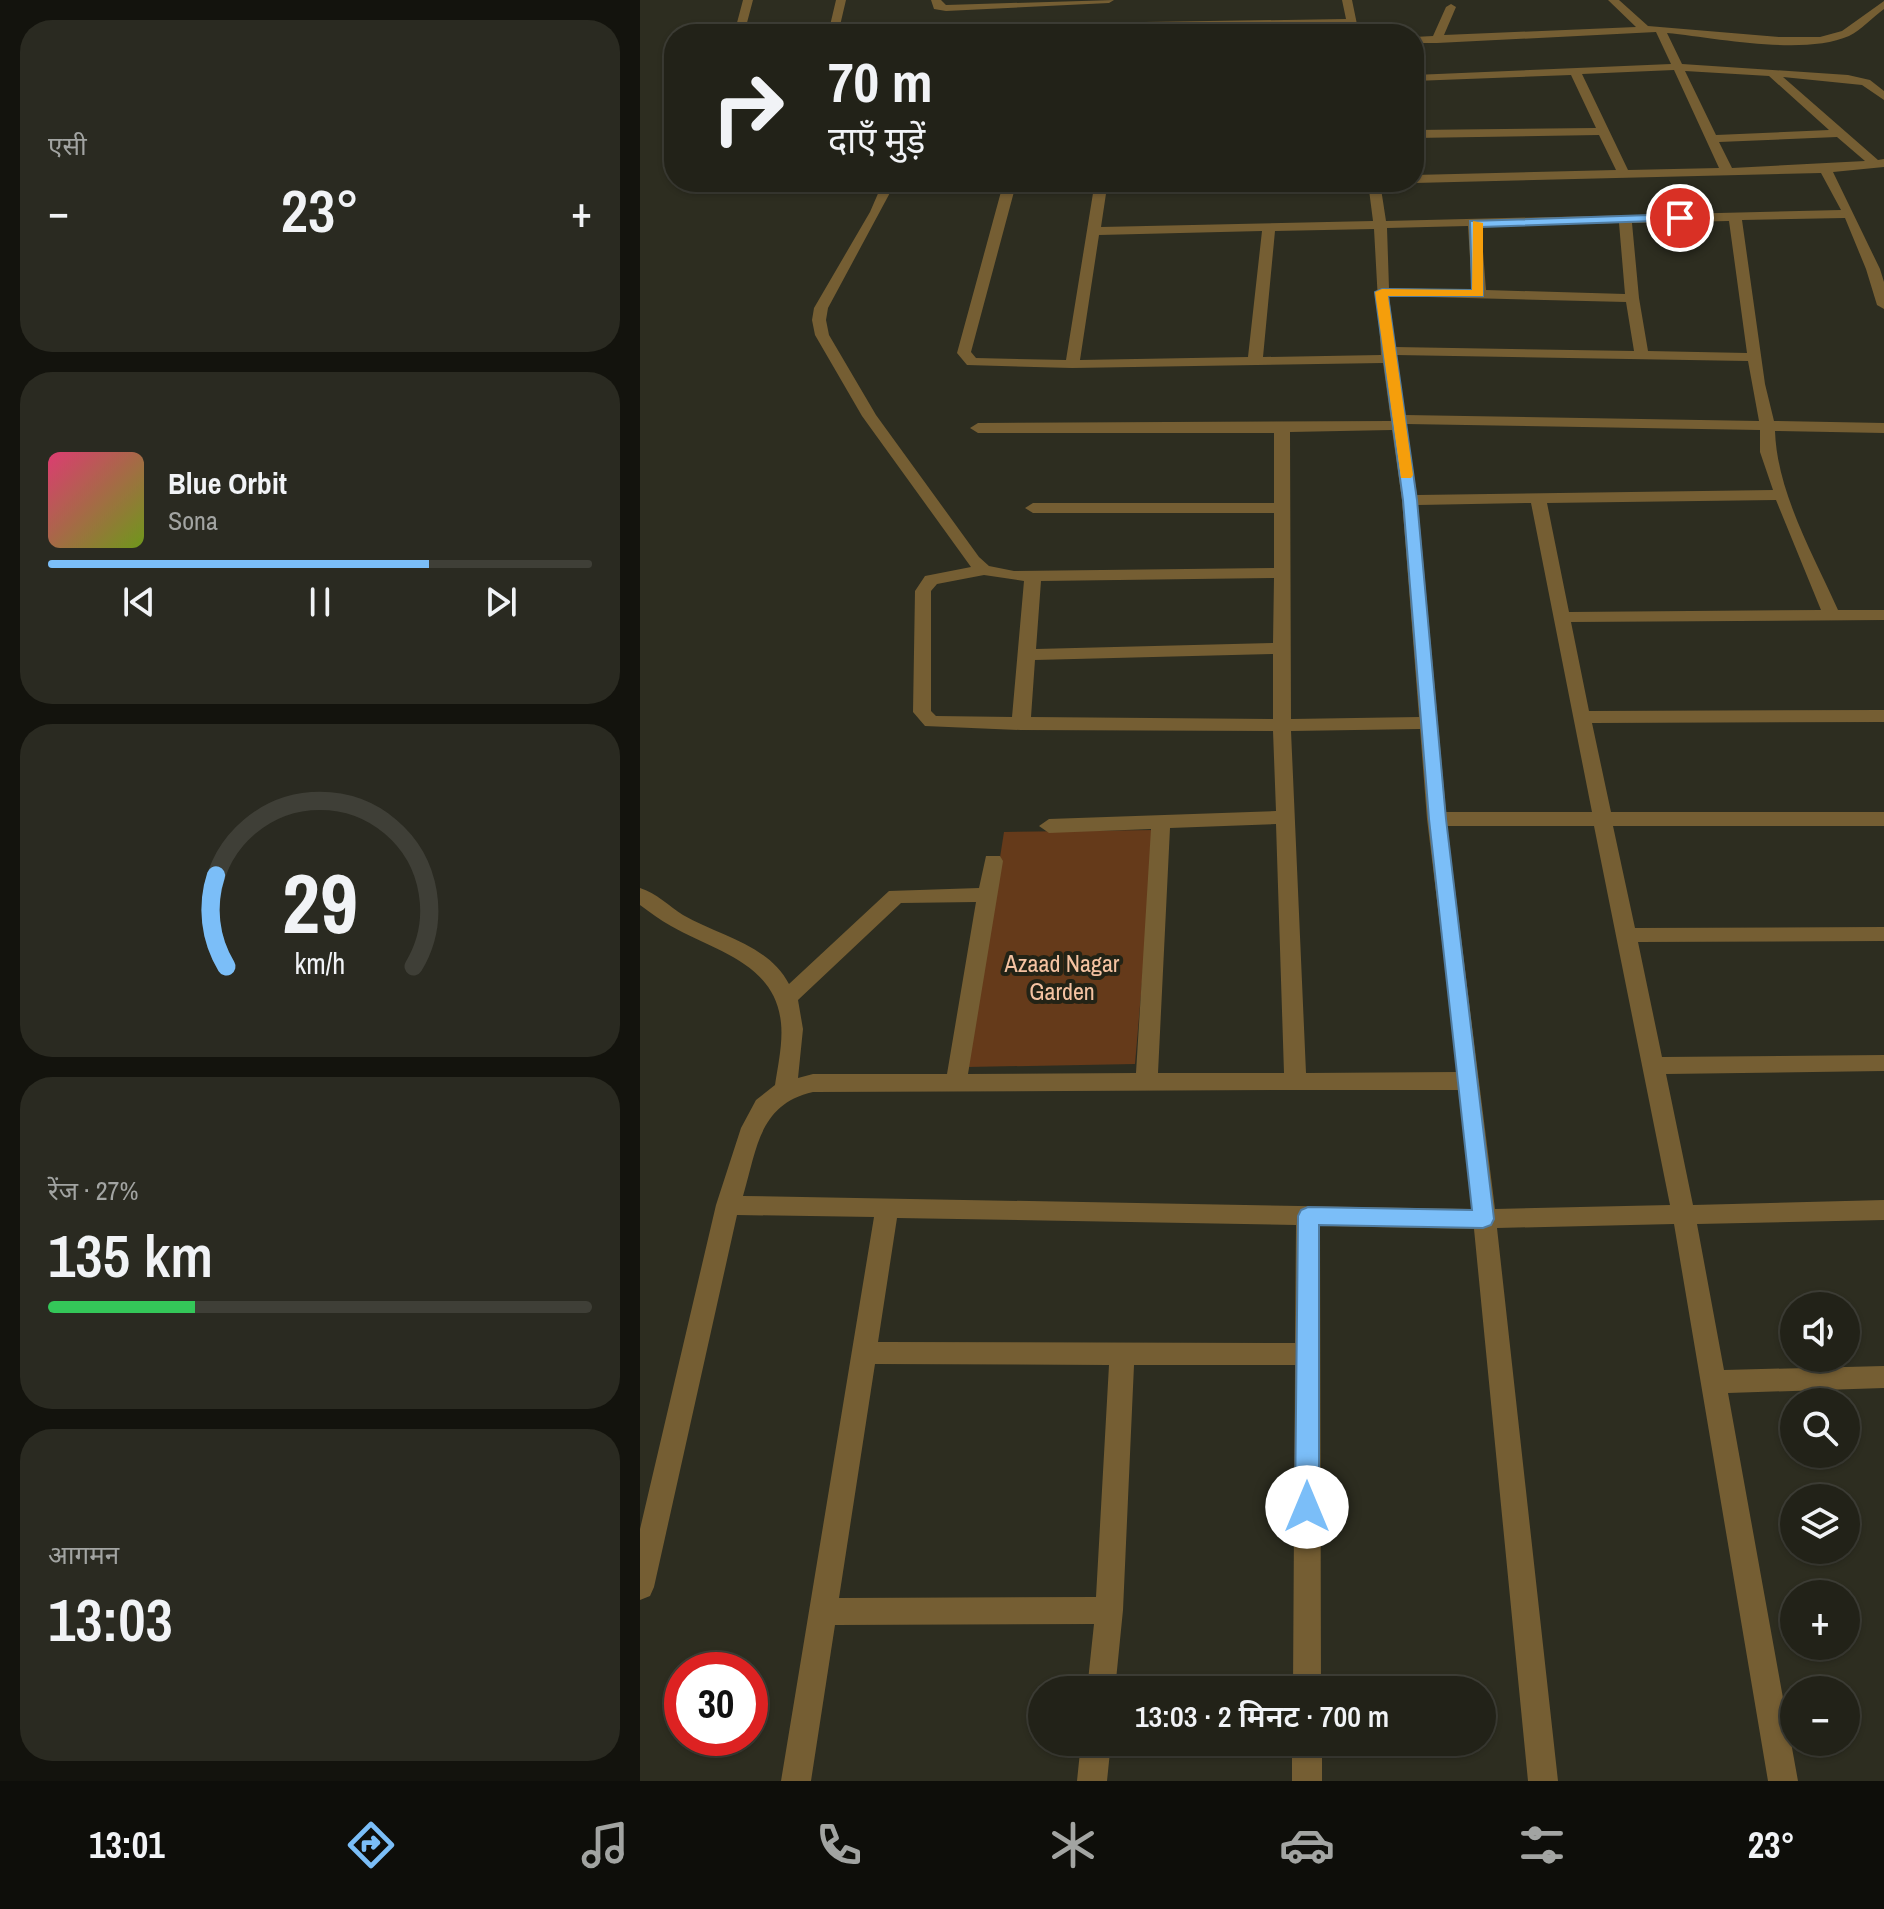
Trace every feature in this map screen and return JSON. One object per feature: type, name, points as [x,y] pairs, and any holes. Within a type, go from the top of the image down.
[{"type":"street","points":[[742,24],[748,0]]},
{"type":"street","points":[[835,24],[841,0]]},
{"type":"street","points":[[936,0],[938,7],[946,8],[1109,0]]},
{"type":"street","points":[[1347,0],[1352,24]]},
{"type":"street","points":[[1613,0],[1646,30]]},
{"type":"street","points":[[1424,40],[1660,29],[1779,40],[1820,40],[1846,33],[1884,4]]},
{"type":"street","points":[[1437,40],[1451,7]]},
{"type":"street","points":[[1660,29],[1727,171]]},
{"type":"street","points":[[1424,78],[1676,67],[1857,79],[1866,82],[1884,97]]},
{"type":"street","points":[[1575,72],[1624,174]]},
{"type":"street","points":[[1774,75],[1880,164]]},
{"type":"street","points":[[1424,134],[1604,131]]},
{"type":"street","points":[[1711,139],[1840,133]]},
{"type":"street","points":[[1424,179],[1825,169],[1880,164]]},
{"type":"street","points":[[1825,169],[1881,279],[1884,305]]},
{"type":"street","points":[[885,192],[821,308],[819,320],[822,335],[869,416],[973,561],[995,574],[1281,573]]},
{"type":"street","points":[[1008,192],[964,353],[972,362],[981,364],[1255,361],[1388,355],[1755,357]]},
{"type":"street","points":[[1072,364],[1095,231],[1106,192]]},
{"type":"street","points":[[1375,192],[1388,355],[1410,500],[1437,819],[1470,1081],[1543,1781]]},
{"type":"street","points":[[1095,231],[1849,214]]},
{"type":"street","points":[[1735,217],[1767,424],[1768,452],[1781,495],[1832,616]]},
{"type":"street","points":[[1625,218],[1632,298],[1642,355]]},
{"type":"street","points":[[1474,223],[1479,294]]},
{"type":"street","points":[[1255,361],[1269,227]]},
{"type":"street","points":[[1382,292],[1632,298]]},
{"type":"street","points":[[978,428],[1282,428],[1397,422],[1767,424],[1884,428]]},
{"type":"street","points":[[1282,428],[1282,725],[1295,1083]]},
{"type":"street","points":[[1410,500],[1781,495]]},
{"type":"street","points":[[1538,499],[1684,1216],[1783,1781]]},
{"type":"street","points":[[1033,508],[1282,508]]},
{"type":"street","points":[[984,570],[926,584],[923,591],[922,712],[931,722],[942,725],[1430,723]]},
{"type":"street","points":[[1021,724],[1033,575]]},
{"type":"street","points":[[1561,617],[1884,615]]},
{"type":"street","points":[[1027,655],[1281,648]]},
{"type":"street","points":[[1583,717],[1884,716]]},
{"type":"street","points":[[1049,826],[1284,817]]},
{"type":"street","points":[[1437,819],[1884,819]]},
{"type":"street","points":[[1147,1082],[1161,821]]},
{"type":"street","points":[[956,1083],[993,861]]},
{"type":"street","points":[[640,895],[677,920],[756,959],[775,975],[787,998],[792,1023],[786,1089]]},
{"type":"street","points":[[787,998],[896,896],[987,895]]},
{"type":"street","points":[[1629,935],[1884,934]]},
{"type":"street","points":[[1652,1066],[1884,1063]]},
{"type":"street","points":[[640,1587],[728,1205],[752,1128],[764,1106],[786,1089],[813,1083],[1470,1081]]},
{"type":"street","points":[[728,1205],[1483,1219],[1884,1210]]},
{"type":"street","points":[[796,1781],[887,1207]]},
{"type":"street","points":[[1307,1676],[1308,1216]]},
{"type":"street","points":[[864,1353],[1307,1354]]},
{"type":"street","points":[[1102,1676],[1109,1610],[1122,1355]]},
{"type":"street","points":[[1712,1382],[1884,1377]]},
{"type":"street","points":[[822,1612],[1109,1610]]},
{"type":"street","points":[[1092,1781],[1095,1756]]},
{"type":"street","points":[[1307,1756],[1307,1781]]},
{"type":"green space","name":"Azaad Nagar Garden","points":[[1155,830],[1135,1064],[967,1067],[1004,832]]},
{"type":"slow traffic","points":[[1406,475],[1382,292],[1479,294],[1474,223],[1477,223]]},
{"type":"route","points":[[1307,1507],[1308,1216],[1483,1219],[1470,1081],[1437,819],[1410,500],[1382,292],[1479,294],[1474,223],[1680,218]]}]
